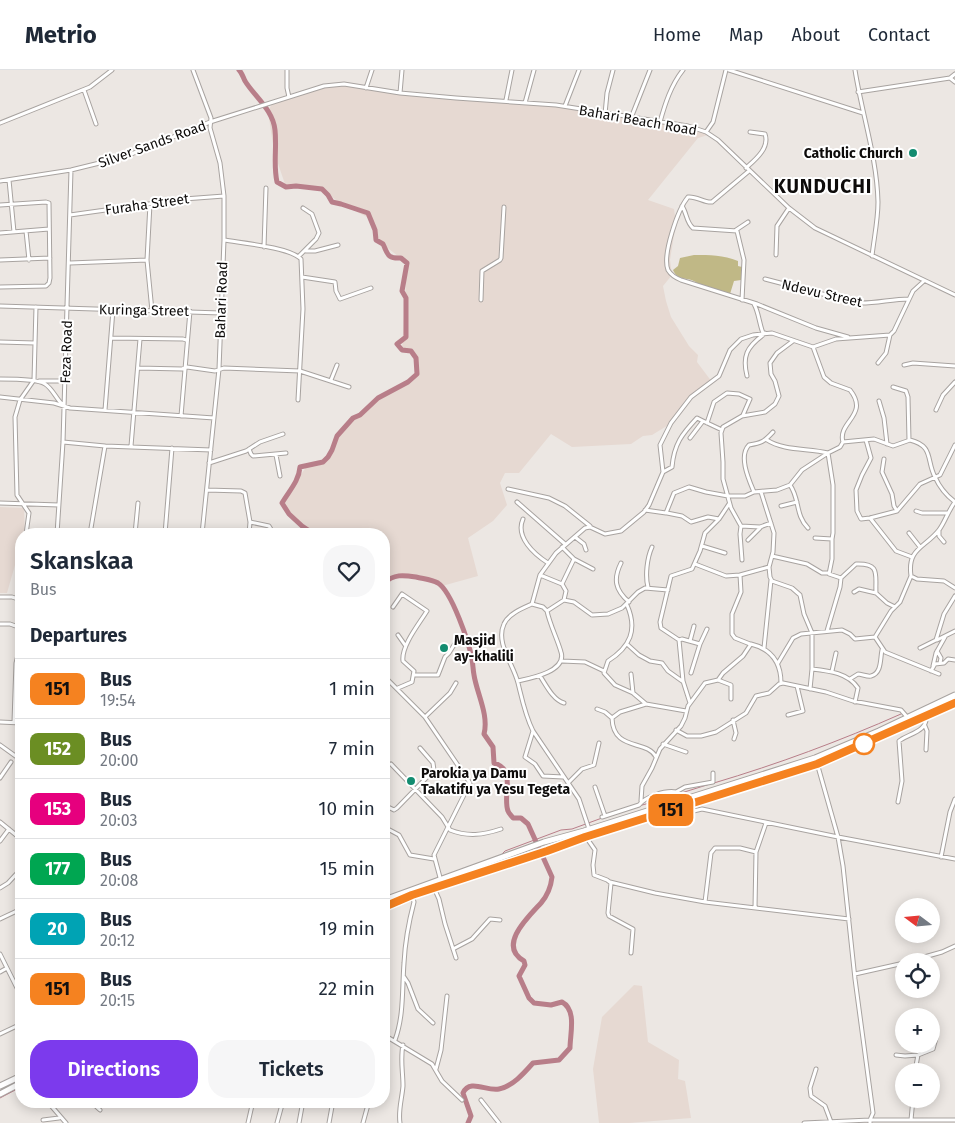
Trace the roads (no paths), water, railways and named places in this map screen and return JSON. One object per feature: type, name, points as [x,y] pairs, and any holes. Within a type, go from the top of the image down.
[{"type":"highway","points":[[390,904],[434,888],[441,882],[544,842],[816,761],[955,696]]},
{"type":"highway","points":[[390,898],[530,857],[816,761],[955,703]]},
{"type":"highway","points":[[0,1086],[15,1079]]},
{"type":"highway","points":[[0,1094],[15,1086]]},
{"type":"street","points":[[0,123],[84,90],[112,70]]},
{"type":"street","name":"Bahari Road","points":[[192,70],[211,118],[210,128],[220,163],[224,196],[219,369],[203,528]]},
{"type":"street","points":[[287,70],[289,97]]},
{"type":"street","points":[[366,88],[372,70]]},
{"type":"street","points":[[400,93],[402,70]]},
{"type":"street","points":[[506,100],[512,70]]},
{"type":"street","points":[[525,103],[534,70]]},
{"type":"street","points":[[565,106],[579,70]]},
{"type":"street","points":[[605,114],[607,93],[613,70]]},
{"type":"street","points":[[631,118],[650,70]]},
{"type":"street","points":[[660,122],[677,78],[683,70]]},
{"type":"street","points":[[706,132],[713,122],[727,70],[863,114]]},
{"type":"street","points":[[855,70],[872,156],[878,202],[872,256]]},
{"type":"street","points":[[858,92],[950,78],[955,74]]},
{"type":"street","points":[[950,78],[955,82]]},
{"type":"street","name":"Bahari Beach Road","points":[[273,102],[324,86],[344,84],[400,93],[565,106],[688,126],[706,132],[718,140],[789,208],[814,228],[955,295]]},
{"type":"street","points":[[84,90],[96,124]]},
{"type":"street","name":"Silver Sands Road","points":[[0,181],[71,170],[124,157],[210,122],[273,102]]},
{"type":"street","points":[[750,132],[765,134],[767,139],[763,150],[748,170],[712,202],[690,197],[682,206],[671,238],[668,270],[672,275],[681,280],[754,304],[816,328],[852,338]]},
{"type":"street","name":"Feza Road","points":[[57,528],[70,263],[71,170]]},
{"type":"street","points":[[9,180],[14,232]]},
{"type":"street","points":[[264,247],[266,188]]},
{"type":"street","name":"Furaha Street","points":[[70,215],[198,197],[224,196]]},
{"type":"street","points":[[0,205],[47,202],[50,207],[50,281],[46,286],[0,287]]},
{"type":"street","points":[[150,204],[147,260],[152,311]]},
{"type":"street","points":[[682,206],[686,211],[686,217],[690,226],[693,228],[736,230],[748,222]]},
{"type":"street","points":[[481,300],[482,271],[502,258],[504,207]]},
{"type":"street","points":[[299,256],[316,239],[318,234],[312,214],[303,208]]},
{"type":"street","points":[[776,255],[777,226],[789,208]]},
{"type":"street","points":[[0,233],[49,229]]},
{"type":"street","points":[[736,230],[744,260],[742,300]]},
{"type":"street","points":[[26,231],[30,260]]},
{"type":"street","points":[[224,240],[299,256],[302,262],[303,310],[298,400]]},
{"type":"street","points":[[305,251],[315,251],[338,245]]},
{"type":"street","points":[[0,259],[30,260],[50,258]]},
{"type":"street","points":[[70,263],[147,260]]},
{"type":"street","points":[[302,277],[335,282],[336,291],[340,299],[371,288]]},
{"type":"street","name":"Ndevu Street","points":[[766,279],[857,303],[909,299]]},
{"type":"street","points":[[878,363],[886,353],[890,335],[894,331],[913,291],[925,280]]},
{"type":"street","points":[[754,304],[758,311],[763,333],[765,333]]},
{"type":"street","name":"Kuringa Street","points":[[0,306],[221,313]]},
{"type":"street","points":[[27,528],[28,513],[17,495],[18,475],[15,455],[15,417],[20,400],[34,380],[36,307]]},
{"type":"street","points":[[105,410],[113,310]]},
{"type":"street","points":[[181,416],[190,311]]},
{"type":"street","points":[[663,472],[660,445],[671,423],[686,401],[719,376],[730,350],[737,342],[747,336],[765,333],[777,334],[813,347],[836,339],[890,335]]},
{"type":"street","points":[[747,376],[744,366],[748,350],[765,333]]},
{"type":"street","points":[[111,338],[183,339],[186,341]]},
{"type":"street","points":[[131,446],[140,339]]},
{"type":"street","points":[[722,430],[744,416],[764,412],[775,404],[779,396],[771,374],[770,365],[777,353],[793,341]]},
{"type":"street","points":[[0,342],[34,343]]},
{"type":"street","points":[[666,513],[674,493],[686,487],[728,496],[745,496],[754,492],[777,490],[790,485],[802,470],[840,447],[843,442],[844,431],[856,412],[857,404],[850,390],[831,383],[824,377],[813,347]]},
{"type":"street","points":[[904,365],[913,363],[955,366]]},
{"type":"street","points":[[331,380],[337,364]]},
{"type":"street","points":[[138,368],[187,367],[216,371],[224,368],[300,371],[349,387]]},
{"type":"street","points":[[0,378],[65,381]]},
{"type":"street","points":[[39,381],[45,384],[64,406]]},
{"type":"street","points":[[936,410],[943,395],[955,382]]},
{"type":"street","points":[[893,387],[906,391],[908,397],[908,440]]},
{"type":"street","points":[[690,438],[705,422],[714,402],[727,393],[739,394],[750,399],[744,416]]},
{"type":"street","points":[[0,397],[54,403],[64,406],[214,418]]},
{"type":"street","points":[[879,401],[884,418],[887,444]]},
{"type":"street","points":[[508,489],[549,498],[565,506],[590,527],[605,534],[621,531],[645,510],[663,472],[672,466],[674,450],[682,434],[696,418],[722,430]]},
{"type":"street","points":[[722,430],[723,479],[729,504],[741,526],[742,560]]},
{"type":"street","points":[[754,492],[748,479],[745,459],[746,448],[749,445],[756,445],[767,440],[773,432]]},
{"type":"street","points":[[210,464],[249,449],[260,442],[284,434]]},
{"type":"street","points":[[843,442],[874,439],[896,446],[908,440],[920,444],[927,450],[934,476],[950,499],[955,502],[939,530],[938,536],[944,542]]},
{"type":"street","points":[[767,440],[788,447],[828,453]]},
{"type":"street","points":[[866,440],[871,458],[856,490],[856,511],[860,519],[897,511],[920,484],[934,476],[940,475],[955,445]]},
{"type":"street","points":[[63,442],[105,446],[211,450]]},
{"type":"street","points":[[91,528],[105,446]]},
{"type":"street","points":[[165,528],[172,448]]},
{"type":"street","points":[[249,449],[254,456],[286,453]]},
{"type":"street","points":[[828,453],[834,503],[832,559],[829,573]]},
{"type":"street","points":[[276,455],[280,476]]},
{"type":"street","points":[[884,459],[882,472],[897,511]]},
{"type":"street","points":[[790,485],[796,492],[800,518],[808,528]]},
{"type":"street","points":[[206,490],[241,491],[246,493],[250,528]]},
{"type":"street","points":[[761,492],[774,533],[769,567],[771,580],[764,648]]},
{"type":"street","points":[[517,502],[563,545],[574,559],[593,569]]},
{"type":"street","points":[[781,506],[797,502]]},
{"type":"street","points":[[0,503],[59,505]]},
{"type":"street","points":[[136,528],[138,503]]},
{"type":"street","points":[[700,644],[679,640],[661,628],[660,625],[671,576],[690,571],[695,564],[705,533],[719,519],[729,504]]},
{"type":"street","points":[[645,510],[682,516],[691,522],[708,517],[719,519]]},
{"type":"street","points":[[916,511],[922,513],[948,513]]},
{"type":"street","points":[[870,518],[896,552],[912,557]]},
{"type":"street","points":[[523,519],[520,529],[526,541],[534,552],[548,563]]},
{"type":"street","points":[[250,522],[269,526],[270,528]]},
{"type":"street","points":[[741,526],[760,527],[771,523]]},
{"type":"street","points":[[532,604],[540,575],[548,563],[563,545],[585,528],[590,527]]},
{"type":"street","points":[[748,540],[760,527]]},
{"type":"street","points":[[778,664],[793,638],[801,634],[842,630],[858,639],[875,637],[900,602],[911,576],[912,557],[939,530]]},
{"type":"street","points":[[908,533],[920,547]]},
{"type":"street","points":[[575,537],[584,544],[586,550]]},
{"type":"street","points":[[815,538],[832,539]]},
{"type":"street","points":[[702,546],[725,553]]},
{"type":"street","points":[[648,587],[648,562],[652,547]]},
{"type":"street","points":[[772,556],[807,564],[822,573],[829,573],[840,578]]},
{"type":"street","points":[[562,584],[574,559]]},
{"type":"street","points":[[621,563],[616,573],[616,578],[621,594],[628,603],[632,627],[628,645],[618,655],[608,661],[604,675],[615,685],[633,693],[646,704]]},
{"type":"street","points":[[695,564],[726,576],[740,575],[769,567]]},
{"type":"street","points":[[827,631],[840,587],[840,578],[856,564],[870,565],[874,569],[877,577],[876,593]]},
{"type":"street","points":[[540,575],[562,584],[566,591],[564,600]]},
{"type":"street","points":[[740,575],[741,588],[732,614],[732,634],[735,638],[764,648],[771,654],[778,664],[781,683]]},
{"type":"street","points":[[911,576],[918,579],[944,582],[955,588]]},
{"type":"street","points":[[771,580],[792,588],[800,595],[804,614],[812,633],[810,689]]},
{"type":"street","points":[[547,611],[564,600],[574,602],[589,614],[595,616],[608,614],[628,603],[638,592],[648,587],[668,590]]},
{"type":"street","points":[[854,592],[859,589],[876,593],[887,603],[895,607]]},
{"type":"street","points":[[393,607],[402,594],[427,611],[405,645],[402,658],[413,669],[412,682],[398,688]]},
{"type":"street","points":[[936,640],[944,614],[955,596]]},
{"type":"street","points":[[0,597],[15,599]]},
{"type":"street","points":[[518,681],[540,676],[559,665],[562,661],[561,652],[547,611],[543,607],[532,604],[510,616],[504,623],[502,632],[506,654],[518,681],[521,699],[532,731],[579,799],[589,829]]},
{"type":"street","points":[[0,624],[15,626]]},
{"type":"street","points":[[690,641],[694,626]]},
{"type":"street","points":[[691,673],[707,629]]},
{"type":"street","points":[[920,648],[955,631]]},
{"type":"street","points":[[398,635],[405,645]]},
{"type":"street","points":[[850,680],[858,674],[870,676],[878,672],[882,650],[875,637]]},
{"type":"street","points":[[931,671],[937,651],[945,637]]},
{"type":"street","points":[[679,640],[683,681],[690,703]]},
{"type":"street","points":[[718,680],[722,673],[743,656],[751,644]]},
{"type":"street","points":[[414,675],[438,675],[445,657],[454,645]]},
{"type":"street","points":[[628,645],[639,655],[650,661],[662,664],[668,671],[683,681]]},
{"type":"street","points":[[882,650],[939,674]]},
{"type":"street","points":[[937,651],[941,658],[940,663]]},
{"type":"street","points":[[832,671],[836,653]]},
{"type":"street","points":[[933,666],[946,662],[948,659],[955,660]]},
{"type":"street","points":[[562,661],[585,662],[604,671]]},
{"type":"street","points":[[812,669],[832,671],[850,680],[858,688],[855,702]]},
{"type":"street","points":[[631,674],[633,693]]},
{"type":"street","points":[[540,676],[552,695],[564,703]]},
{"type":"street","points":[[642,801],[642,786],[663,744],[684,721],[690,703],[705,683],[718,680],[731,685],[731,699]]},
{"type":"street","points":[[390,681],[425,717],[470,783],[436,852],[434,859],[441,882]]},
{"type":"street","points":[[425,717],[450,694],[456,683]]},
{"type":"street","points":[[781,683],[826,692],[855,702],[901,710],[908,718]]},
{"type":"street","points":[[676,730],[687,736],[701,736],[716,732],[746,713],[756,696],[769,693],[781,683]]},
{"type":"street","points":[[788,715],[803,711],[796,686]]},
{"type":"street","points":[[0,722],[14,722],[15,694]]},
{"type":"street","points":[[612,718],[620,712],[646,704],[686,711]]},
{"type":"street","points":[[597,709],[605,712],[612,718],[614,727],[622,739],[650,750],[657,757]]},
{"type":"street","points":[[926,716],[926,750]]},
{"type":"street","points":[[733,720],[736,733],[734,739]]},
{"type":"street","points":[[898,802],[902,780],[900,741],[925,726]]},
{"type":"street","points":[[532,731],[525,757],[534,762],[543,776],[563,777]]},
{"type":"street","points":[[568,783],[582,768],[594,765],[598,743]]},
{"type":"street","points":[[663,744],[686,752]]},
{"type":"street","points":[[0,745],[15,756]]},
{"type":"street","points":[[390,808],[394,810],[434,770],[433,763],[420,748]]},
{"type":"street","points":[[816,761],[838,838],[873,1113],[870,1122]]},
{"type":"street","points":[[0,778],[11,762]]},
{"type":"street","points":[[391,764],[442,817],[452,831],[476,836],[502,829]]},
{"type":"street","points":[[594,787],[603,816],[632,808],[639,805],[642,801],[664,792],[676,792],[685,787],[713,782],[714,773]]},
{"type":"street","points":[[676,792],[679,801]]},
{"type":"street","points":[[941,857],[950,812],[955,799]]},
{"type":"street","points":[[671,810],[676,815],[702,809],[838,838],[955,860]]},
{"type":"street","points":[[0,822],[15,834]]},
{"type":"street","points":[[755,908],[756,852],[766,823]]},
{"type":"street","points":[[0,841],[9,829]]},
{"type":"street","points":[[390,830],[399,835],[410,856],[434,859]]},
{"type":"street","points":[[585,837],[595,850],[594,875],[610,882],[704,902],[849,919]]},
{"type":"street","points":[[704,902],[711,853],[715,848],[740,848],[756,852]]},
{"type":"street","points":[[0,888],[15,875]]},
{"type":"street","points":[[610,882],[612,885],[608,913],[609,916],[634,929],[631,953]]},
{"type":"street","points":[[434,888],[441,904],[444,924],[456,958]]},
{"type":"street","points":[[395,1040],[401,1012],[409,924],[414,902],[412,895]]},
{"type":"street","points":[[0,919],[15,912]]},
{"type":"street","points":[[452,949],[472,939],[490,918],[500,920]]},
{"type":"street","points":[[938,953],[955,946]]},
{"type":"street","points":[[0,954],[15,983]]},
{"type":"street","points":[[855,974],[895,965]]},
{"type":"street","points":[[0,972],[7,968]]},
{"type":"street","points":[[403,977],[408,983],[418,1009],[433,1023]]},
{"type":"street","points":[[436,1070],[441,1050],[447,996]]},
{"type":"street","points":[[0,1034],[15,1027]]},
{"type":"street","points":[[390,1038],[432,1064],[446,1085],[462,1100]]},
{"type":"street","points":[[400,1123],[403,1087],[401,1063],[403,1045]]},
{"type":"street","points":[[896,1055],[905,1056],[923,1053]]},
{"type":"street","points":[[916,1063],[918,1055]]},
{"type":"street","points":[[816,1069],[810,1088],[810,1096],[824,1106],[830,1122]]},
{"type":"street","points":[[481,1100],[499,1123]]},
{"type":"street","points":[[52,1108],[66,1123]]},
{"type":"street","points":[[248,1123],[251,1108]]},
{"type":"street","points":[[277,1123],[281,1108]]},
{"type":"street","points":[[299,1123],[302,1108]]},
{"type":"street","points":[[329,1123],[332,1108]]},
{"type":"street","points":[[363,1123],[367,1108]]},
{"type":"street","points":[[911,1120],[912,1108]]},
{"type":"street","points":[[43,1120],[60,1118]]},
{"type":"street","points":[[804,1123],[955,1120]]},
{"type":"waterway","points":[[239,70],[274,123],[277,182],[286,187],[296,186],[322,189],[332,202],[368,213],[375,230],[376,240],[383,244],[390,257],[401,258],[407,263],[402,291],[406,298],[406,337],[397,344],[402,350],[411,351],[416,358],[417,374],[408,382],[378,398],[360,415],[353,418],[337,436],[332,450],[323,462],[300,467],[296,481],[282,503],[289,514],[305,528]]},
{"type":"waterway","points":[[390,579],[399,576],[411,576],[427,579],[438,583],[449,596],[464,630],[472,659],[475,682],[484,712],[484,734],[493,747],[494,763],[501,766],[507,777],[508,811],[513,818],[521,818],[528,824],[552,877],[545,897],[523,924],[514,940],[513,948],[516,955],[524,961],[525,965],[519,976],[529,998],[534,1003],[551,1005],[562,1002],[570,1011],[572,1023],[570,1048],[559,1060],[533,1063],[518,1079],[504,1088],[494,1089],[470,1086],[463,1093],[471,1116],[468,1123]]},
{"type":"waterway","points":[[714,783],[809,751],[901,714]]},
{"type":"waterway","points":[[678,794],[710,784]]},
{"type":"waterway","points":[[639,806],[676,795]]},
{"type":"waterway","points":[[502,854],[505,851],[561,830],[572,829],[602,818]]},
{"type":"waterway","points":[[589,839],[599,835]]},
{"type":"waterway","points":[[487,873],[516,866],[584,840]]},
{"type":"waterway","points":[[0,1098],[15,1090]]},
{"type":"place","name":"Catholic Church","points":[[913,153]]},
{"type":"place","name":"Masjid ay-khalili","points":[[444,648]]},
{"type":"place","name":"Parokia ya Damu Takatifu ya Yesu Tegeta","points":[[411,781]]},
{"type":"district","name":"KUNDUCHI","points":[[823,186]]}]
